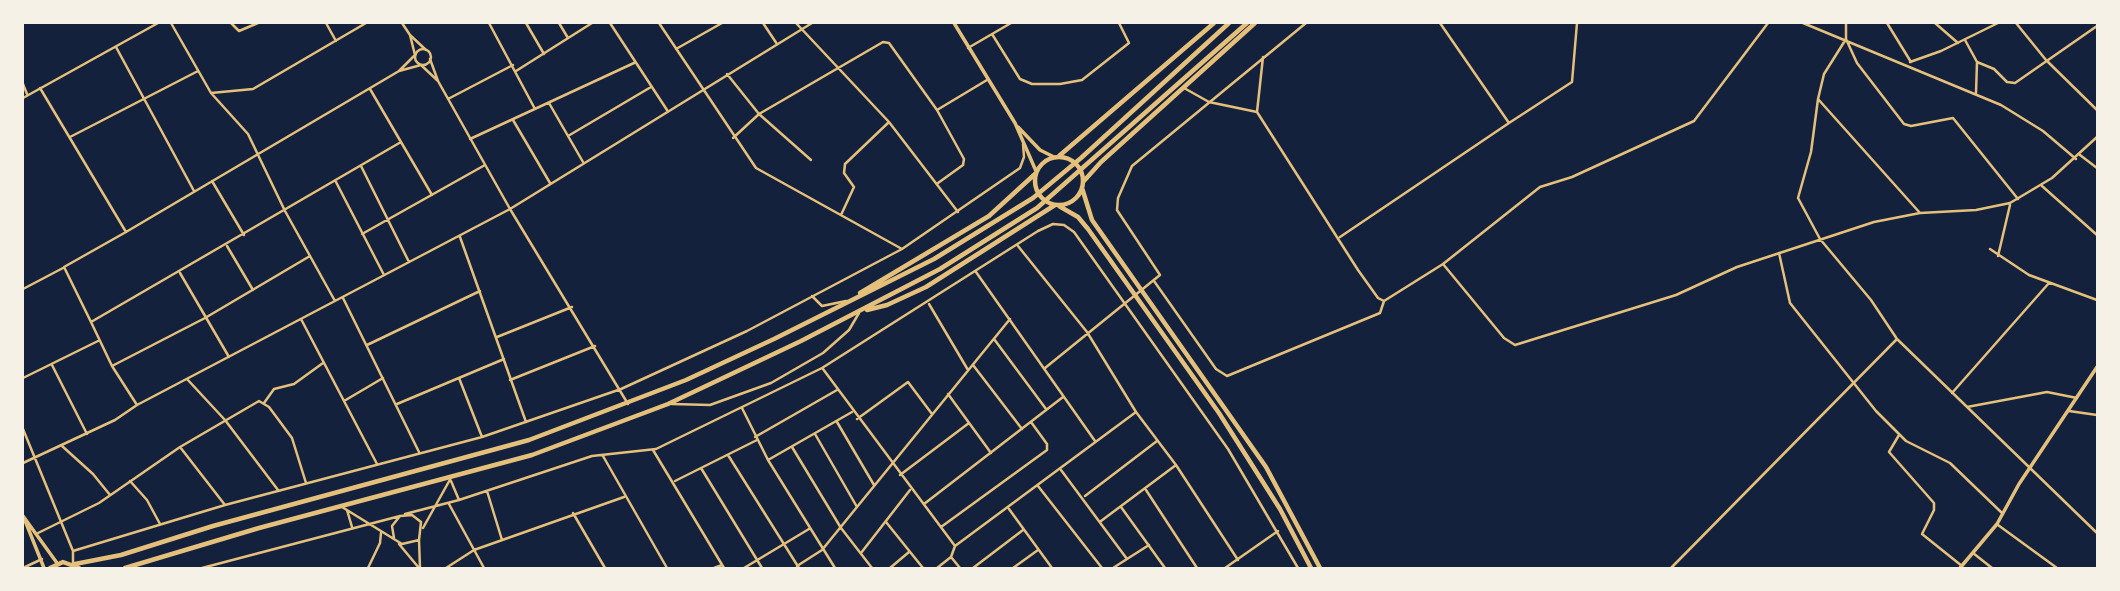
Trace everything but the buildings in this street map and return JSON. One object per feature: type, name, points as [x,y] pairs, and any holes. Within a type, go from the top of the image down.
[{"type":"highway","points":[[852,299],[878,279],[989,216],[1036,173],[1041,164],[1057,156],[1214,23]]},
{"type":"highway","points":[[50,568],[57,563],[76,565],[121,555],[213,526],[529,440],[628,404],[762,345],[934,259],[1033,198],[1228,23]]},
{"type":"highway","points":[[125,568],[532,455],[668,404],[860,312],[940,269],[1037,208],[1247,23]]},
{"type":"highway","points":[[1083,182],[1182,87],[1255,23]]},
{"type":"highway","points":[[860,312],[887,305],[926,287],[1057,206],[1073,201],[1082,188],[1082,174],[1073,161],[1057,156]]},
{"type":"highway","points":[[1036,173],[1036,191],[1041,198],[1057,206],[1088,229],[1241,445],[1280,509],[1311,568]]},
{"type":"highway","points":[[1082,188],[1092,220],[1266,467],[1320,568]]},
{"type":"main road","points":[[954,23],[1014,123],[1036,173]]},
{"type":"main road","points":[[1014,123],[1040,150],[1057,156]]},
{"type":"main road","points":[[1961,567],[1997,524],[2029,468],[2097,367]]},
{"type":"main road","points":[[23,516],[38,533],[57,563]]},
{"type":"main road","points":[[23,516],[44,568]]},
{"type":"street","points":[[23,98],[158,23]]},
{"type":"street","points":[[171,23],[211,93],[242,124],[285,211],[335,301]]},
{"type":"street","points":[[231,23],[239,31],[258,23]]},
{"type":"street","points":[[326,23],[336,41]]},
{"type":"street","points":[[211,93],[253,89],[366,23]]},
{"type":"street","points":[[402,23],[421,65],[438,81]]},
{"type":"street","points":[[489,23],[535,109]]},
{"type":"street","points":[[526,23],[544,54]]},
{"type":"street","points":[[559,23],[568,38]]},
{"type":"street","points":[[516,71],[592,23]]},
{"type":"street","points":[[610,23],[667,110]]},
{"type":"street","points":[[659,23],[733,138],[762,173],[902,249]]},
{"type":"street","points":[[677,49],[722,23]]},
{"type":"street","points":[[763,23],[776,44]]},
{"type":"street","points":[[796,23],[836,69],[889,122],[958,212]]},
{"type":"street","points":[[23,463],[87,434],[137,405],[510,209],[702,88],[812,23]]},
{"type":"street","points":[[968,48],[1011,23]]},
{"type":"street","points":[[992,34],[1020,79],[1032,83],[1060,84],[1082,80],[1129,43],[1119,23]]},
{"type":"street","points":[[1045,368],[1160,275],[1117,210],[1118,198],[1127,173],[1136,161],[1306,23]]},
{"type":"street","points":[[1440,23],[1509,123]]},
{"type":"street","points":[[1339,237],[1572,82],[1577,23]]},
{"type":"street","points":[[1154,281],[1216,369],[1227,376],[1380,313],[1384,301],[1443,264],[1540,187],[1572,177],[1694,121],[1768,23]]},
{"type":"street","points":[[1802,23],[1976,93],[2043,131],[2076,159]]},
{"type":"street","points":[[1846,23],[1846,39],[1853,57],[1904,124],[1911,126],[1954,118],[2018,199]]},
{"type":"street","points":[[1887,23],[1913,67]]},
{"type":"street","points":[[1936,23],[1958,43]]},
{"type":"street","points":[[1910,62],[1965,40],[1998,23]]},
{"type":"street","points":[[2015,23],[2046,60],[2097,110]]},
{"type":"street","points":[[1977,62],[1990,67],[2011,83],[2097,26]]},
{"type":"street","points":[[410,36],[426,50],[438,81],[470,139],[628,404]]},
{"type":"street","points":[[1846,39],[1824,74],[1811,152],[1798,198],[1820,239],[1871,300],[1897,339],[2097,533]]},
{"type":"street","points":[[1965,40],[1977,62],[1976,93]]},
{"type":"street","points":[[733,138],[759,114],[886,42],[937,110],[964,159],[962,164],[938,183]]},
{"type":"street","points":[[116,47],[194,191]]},
{"type":"street","points":[[400,71],[418,50],[426,50]]},
{"type":"street","points":[[1263,57],[1256,112],[1364,279],[1378,298],[1384,301]]},
{"type":"street","points":[[23,289],[126,232],[400,71],[421,65],[430,59]]},
{"type":"street","points":[[470,139],[634,63]]},
{"type":"street","points":[[448,99],[513,65]]},
{"type":"street","points":[[70,137],[198,71]]},
{"type":"street","points":[[727,74],[759,114],[811,160]]},
{"type":"street","points":[[937,110],[987,80]]},
{"type":"street","points":[[23,84],[27,95]]},
{"type":"street","points":[[568,136],[651,86]]},
{"type":"street","points":[[1182,87],[1209,102],[1256,112]]},
{"type":"street","points":[[40,88],[126,232]]},
{"type":"street","points":[[370,89],[432,195]]},
{"type":"street","points":[[1818,99],[1920,213]]},
{"type":"street","points":[[549,103],[583,162]]},
{"type":"street","points":[[513,120],[550,183]]},
{"type":"street","points":[[841,215],[854,187],[844,173],[845,164],[889,122]]},
{"type":"street","points":[[1443,264],[1504,338],[1515,345],[1676,295],[1737,267],[1874,222],[1920,213],[1976,210],[2010,204],[2041,186],[2076,159],[2097,137]]},
{"type":"street","points":[[73,551],[278,490],[482,437],[621,389],[712,348],[902,249],[1020,168],[1024,157],[1023,140]]},
{"type":"street","points":[[91,322],[227,246],[401,142]]},
{"type":"street","points":[[2080,155],[2097,168]]},
{"type":"street","points":[[362,234],[485,165]]},
{"type":"street","points":[[361,166],[409,262]]},
{"type":"street","points":[[212,181],[244,235]]},
{"type":"street","points":[[335,181],[383,275]]},
{"type":"street","points":[[2041,186],[2097,235]]},
{"type":"street","points":[[1998,256],[2010,204]]},
{"type":"street","points":[[201,568],[459,500],[602,455],[653,450],[822,368],[1044,227],[1064,225],[1074,232],[1228,449],[1298,568]]},
{"type":"street","points":[[460,236],[526,422]]},
{"type":"street","points":[[227,246],[253,289]]},
{"type":"street","points":[[1018,246],[1087,332],[1136,412],[1176,465],[1236,561],[1237,568]]},
{"type":"street","points":[[1990,249],[2029,275],[2097,300]]},
{"type":"street","points":[[1779,253],[1790,303],[1899,435],[1950,463],[2002,513]]},
{"type":"street","points":[[113,366],[205,318],[310,256]]},
{"type":"street","points":[[64,267],[113,366],[137,405]]},
{"type":"street","points":[[976,272],[1095,441]]},
{"type":"street","points":[[180,273],[229,357]]},
{"type":"street","points":[[1952,393],[2049,283]]},
{"type":"street","points":[[367,345],[481,291]]},
{"type":"street","points":[[812,296],[822,306],[852,299]]},
{"type":"street","points":[[342,297],[419,452]]},
{"type":"street","points":[[928,302],[968,370]]},
{"type":"street","points":[[496,337],[572,307]]},
{"type":"street","points":[[668,404],[710,405],[771,383],[823,353],[849,330],[860,312]]},
{"type":"street","points":[[302,319],[377,464]]},
{"type":"street","points":[[728,455],[798,567],[822,551],[1010,319]]},
{"type":"street","points":[[994,339],[1046,410]]},
{"type":"street","points":[[1671,568],[1897,339]]},
{"type":"street","points":[[23,378],[100,341]]},
{"type":"street","points":[[510,380],[595,346]]},
{"type":"street","points":[[397,404],[504,359]]},
{"type":"street","points":[[264,403],[274,389],[294,384],[324,362]]},
{"type":"street","points":[[52,364],[87,434]]},
{"type":"street","points":[[973,364],[1022,429]]},
{"type":"street","points":[[822,368],[857,419],[955,546]]},
{"type":"street","points":[[344,401],[384,377]]},
{"type":"street","points":[[459,378],[482,437]]},
{"type":"street","points":[[187,379],[225,419],[278,490]]},
{"type":"street","points":[[857,419],[908,382],[932,414]]},
{"type":"street","points":[[674,482],[728,455],[837,390]]},
{"type":"street","points":[[1967,407],[2047,392],[2077,398]]},
{"type":"street","points":[[948,394],[991,453]]},
{"type":"street","points":[[924,505],[1063,397]]},
{"type":"street","points":[[38,533],[110,495],[252,402],[264,403],[292,438],[306,483]]},
{"type":"street","points":[[741,407],[768,460],[835,568]]},
{"type":"street","points":[[2068,411],[2097,415]]},
{"type":"street","points":[[768,460],[852,412]]},
{"type":"street","points":[[937,568],[951,556],[955,546],[1009,509],[1136,412]]},
{"type":"street","points":[[836,421],[874,485]]},
{"type":"street","points":[[941,527],[1047,450],[1047,444],[1031,422]]},
{"type":"street","points":[[900,475],[969,423]]},
{"type":"street","points":[[23,429],[62,522],[76,565]]},
{"type":"street","points":[[814,433],[857,507]]},
{"type":"street","points":[[1899,435],[1889,452],[1934,503],[1934,510],[1922,534],[1961,567]]},
{"type":"street","points":[[1084,498],[1157,440]]},
{"type":"street","points":[[62,446],[93,474],[110,495]]},
{"type":"street","points":[[180,447],[225,505]]},
{"type":"street","points":[[792,447],[841,528],[872,568]]},
{"type":"street","points":[[653,450],[723,566],[715,568]]},
{"type":"street","points":[[602,455],[667,568]]},
{"type":"street","points":[[1101,521],[1176,465]]},
{"type":"street","points":[[701,468],[762,568]]},
{"type":"street","points":[[1060,469],[1127,559]]},
{"type":"street","points":[[451,477],[459,500]]},
{"type":"street","points":[[419,568],[419,540],[423,528],[451,477]]},
{"type":"street","points":[[130,481],[147,500],[160,524]]},
{"type":"street","points":[[1038,486],[1102,568]]},
{"type":"street","points":[[861,553],[911,489]]},
{"type":"street","points":[[1146,490],[1197,568]]},
{"type":"street","points":[[487,491],[502,540]]},
{"type":"street","points":[[446,568],[474,550],[624,497]]},
{"type":"street","points":[[448,503],[484,568]]},
{"type":"street","points":[[1121,507],[1165,568]]},
{"type":"street","points":[[344,509],[381,533],[408,545],[419,540]]},
{"type":"street","points":[[344,509],[352,527]]},
{"type":"street","points":[[1009,509],[1052,568]]},
{"type":"street","points":[[573,513],[606,568]]},
{"type":"street","points":[[405,514],[417,517],[423,528]]},
{"type":"street","points":[[400,516],[392,526],[396,539],[419,568]]},
{"type":"street","points":[[886,522],[923,568]]},
{"type":"street","points":[[1997,524],[2057,568]]},
{"type":"street","points":[[744,568],[809,529]]},
{"type":"street","points":[[973,568],[1024,530]]},
{"type":"street","points":[[1225,568],[1278,531]]},
{"type":"street","points":[[368,568],[380,543],[381,533]]},
{"type":"street","points":[[1113,568],[1149,545]]},
{"type":"street","points":[[1013,568],[1038,550]]},
{"type":"street","points":[[890,568],[909,552]]},
{"type":"street","points":[[1973,553],[1992,568]]},
{"type":"street","points":[[951,556],[960,568]]},
{"type":"street","points":[[23,568],[42,559]]}]
